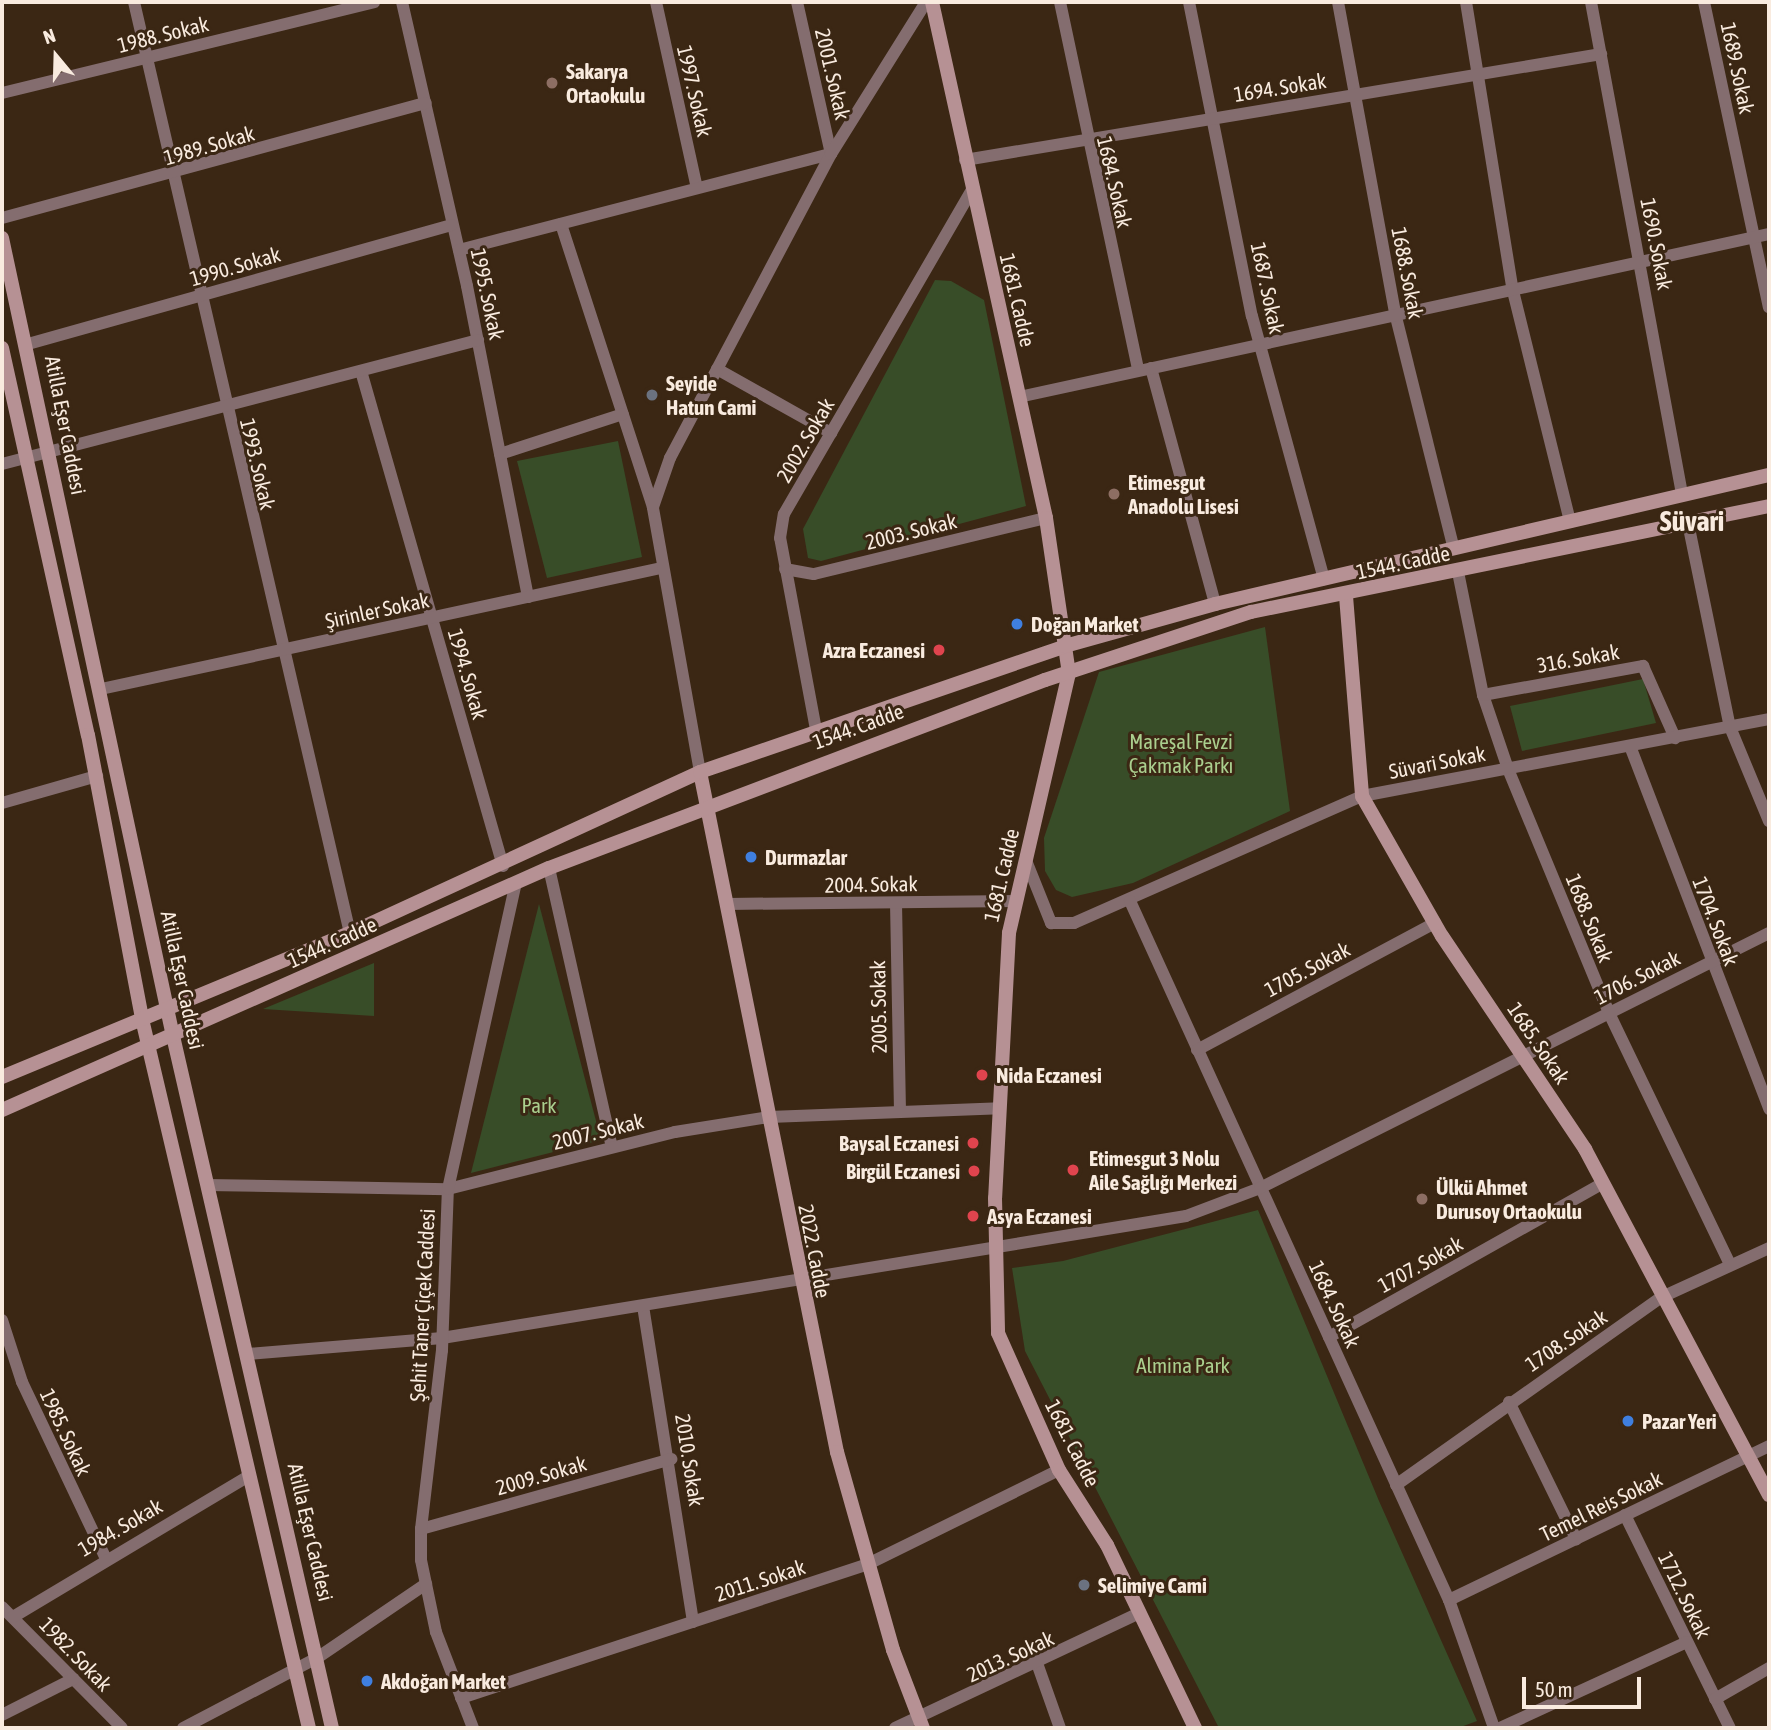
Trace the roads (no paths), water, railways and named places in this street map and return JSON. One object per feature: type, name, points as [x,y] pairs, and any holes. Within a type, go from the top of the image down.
[{"type":"main road","name":"1681. Cadde","points":[[932,2],[971,191],[1046,518],[1069,673],[1015,901],[1000,1108],[996,1251],[998,1333],[1059,1470],[1107,1545],[1195,1728]]},
{"type":"main road","name":"Atilla Eşer Caddesi","points":[[2,239],[28,344],[173,1036],[332,1728]]},
{"type":"main road","name":"Atilla Eşer Caddesi","points":[[2,348],[97,776],[142,1019],[309,1728]]},
{"type":"main road","name":"1544. Cadde","points":[[2,1077],[350,933],[503,866],[700,772],[817,735],[1065,646],[1215,604],[1769,475]]},
{"type":"main road","name":"1544. Cadde","points":[[2,1110],[549,868],[706,804],[1069,673],[1251,612],[1346,596],[1769,506]]},
{"type":"main road","name":"1685. Sokak","points":[[1346,596],[1362,796],[1435,923],[1603,1183],[1769,1495]]},
{"type":"main road","name":"2022. Cadde","points":[[700,772],[769,1117],[798,1280],[869,1564],[922,1723]]},
{"type":"street","name":"1993. Sokak","points":[[134,2],[225,408],[350,933]]},
{"type":"street","name":"1988. Sokak","points":[[2,93],[374,2]]},
{"type":"street","name":"1995. Sokak","points":[[402,2],[459,250],[528,597]]},
{"type":"street","name":"1997. Sokak","points":[[656,2],[697,188]]},
{"type":"street","name":"2001. Sokak","points":[[797,2],[831,154]]},
{"type":"street","points":[[653,507],[670,458],[831,154],[926,2]]},
{"type":"street","name":"1684. Sokak","points":[[1060,2],[1085,140],[1144,369],[1215,604]]},
{"type":"street","name":"1687. Sokak","points":[[1189,2],[1216,117],[1259,343],[1324,579]]},
{"type":"street","name":"1688. Sokak","points":[[1338,2],[1396,317],[1454,549]]},
{"type":"street","points":[[1466,2],[1481,74],[1513,291],[1570,522]]},
{"type":"street","name":"1690. Sokak","points":[[1591,2],[1642,261],[1682,494]]},
{"type":"street","name":"1689. Sokak","points":[[1704,2],[1769,307]]},
{"type":"street","name":"1694. Sokak","points":[[965,160],[1601,54]]},
{"type":"street","name":"1989. Sokak","points":[[2,218],[174,175],[425,103]]},
{"type":"street","points":[[459,250],[831,154]]},
{"type":"street","name":"2002. Sokak","points":[[817,735],[785,569],[784,514],[971,191]]},
{"type":"street","points":[[561,224],[653,507],[661,568],[700,772]]},
{"type":"street","name":"1990. Sokak","points":[[28,344],[452,225]]},
{"type":"street","points":[[1019,397],[1259,343],[1396,317],[1769,233]]},
{"type":"street","points":[[2,464],[50,456],[478,340]]},
{"type":"street","points":[[717,369],[831,433]]},
{"type":"street","name":"1994. Sokak","points":[[361,371],[503,866]]},
{"type":"street","points":[[500,454],[623,414]]},
{"type":"street","name":"2003. Sokak","points":[[785,569],[814,574],[1046,518]]},
{"type":"street","points":[[1688,523],[1730,727],[1769,821]]},
{"type":"street","name":"Şirinler Sokak","points":[[101,689],[661,568]]},
{"type":"street","name":"1688. Sokak","points":[[1458,572],[1483,695],[1508,769],[1609,1013],[1729,1262]]},
{"type":"street","name":"316. Sokak","points":[[1483,695],[1643,666],[1675,738]]},
{"type":"street","name":"Süvari Sokak","points":[[1027,859],[1029,880],[1051,923],[1074,923],[1362,796],[1769,719]]},
{"type":"street","name":"1704. Sokak","points":[[1630,746],[1769,1109]]},
{"type":"street","points":[[2,803],[97,776]]},
{"type":"street","points":[[549,868],[612,1147]]},
{"type":"street","name":"Şehit Taner Çiçek Caddesi","points":[[473,1728],[426,1584],[421,1529],[442,1338],[448,1189],[516,882]]},
{"type":"street","name":"2004. Sokak","points":[[727,904],[1015,901]]},
{"type":"street","name":"1684. Sokak","points":[[1129,901],[1449,1600],[1494,1728]]},
{"type":"street","name":"2005. Sokak","points":[[896,903],[900,1110]]},
{"type":"street","name":"1705. Sokak","points":[[1197,1050],[1435,923]]},
{"type":"street","name":"1706. Sokak","points":[[248,1354],[442,1338],[996,1251],[1186,1216],[1260,1188],[1769,933]]},
{"type":"street","name":"2007. Sokak","points":[[207,1185],[448,1189],[612,1147],[769,1117],[1000,1108]]},
{"type":"street","name":"1707. Sokak","points":[[1329,1337],[1603,1183]]},
{"type":"street","name":"1708. Sokak","points":[[1396,1485],[1509,1402],[1662,1297],[1729,1262],[1769,1248]]},
{"type":"street","name":"2010. Sokak","points":[[643,1306],[671,1459],[693,1622]]},
{"type":"street","name":"1985. Sokak","points":[[2,1320],[32,1406],[105,1556]]},
{"type":"street","points":[[1509,1402],[1576,1539]]},
{"type":"street","name":"Temel Reis Sokak","points":[[1449,1600],[1769,1446]]},
{"type":"street","name":"2009. Sokak","points":[[421,1529],[671,1459]]},
{"type":"street","name":"2011. Sokak","points":[[461,1698],[869,1564],[1059,1470]]},
{"type":"street","name":"1984. Sokak","points":[[13,1617],[105,1556],[249,1476]]},
{"type":"street","name":"1712. Sokak","points":[[1625,1516],[1730,1728]]},
{"type":"street","points":[[183,1728],[317,1658],[426,1584]]},
{"type":"street","name":"1982. Sokak","points":[[2,1607],[122,1728]]},
{"type":"street","name":"2013. Sokak","points":[[895,1728],[922,1723],[1139,1613]]},
{"type":"street","points":[[1500,1728],[1687,1642]]},
{"type":"street","points":[[1038,1666],[1060,1728]]},
{"type":"street","points":[[1715,1699],[1769,1668]]},
{"type":"street","points":[[2,1715],[73,1679]]},
{"type":"place","name":"Sakarya Ortaokulu","points":[[552,83]]},
{"type":"place","name":"Seyide Hatun Cami","points":[[652,395]]},
{"type":"place","name":"Etimesgut Anadolu Lisesi","points":[[1114,494]]},
{"type":"place","name":"Doğan Market","points":[[1017,624]]},
{"type":"place","name":"Azra Eczanesi","points":[[939,650]]},
{"type":"place","name":"Durmazlar","points":[[751,857]]},
{"type":"place","name":"Nida Eczanesi","points":[[982,1075]]},
{"type":"place","name":"Baysal Eczanesi","points":[[973,1143]]},
{"type":"place","name":"Etimesgut 3 Nolu Aile Sağlığı Merkezi","points":[[1073,1170]]},
{"type":"place","name":"Birgül Eczanesi","points":[[974,1171]]},
{"type":"place","name":"Ülkü Ahmet Durusoy Ortaokulu","points":[[1422,1199]]},
{"type":"place","name":"Asya Eczanesi","points":[[973,1216]]},
{"type":"place","name":"Pazar Yeri","points":[[1628,1421]]},
{"type":"place","name":"Selimiye Cami","points":[[1084,1585]]},
{"type":"place","name":"Akdoğan Market","points":[[367,1681]]},
{"type":"district","name":"Süvari","points":[[1692,521]]},
{"type":"park label","name":"Mareşal Fevzi Çakmak Parkı","points":[[1181,753]]},
{"type":"park label","name":"Park","points":[[539,1105]]},
{"type":"park label","name":"Almina Park","points":[[1183,1365]]}]
